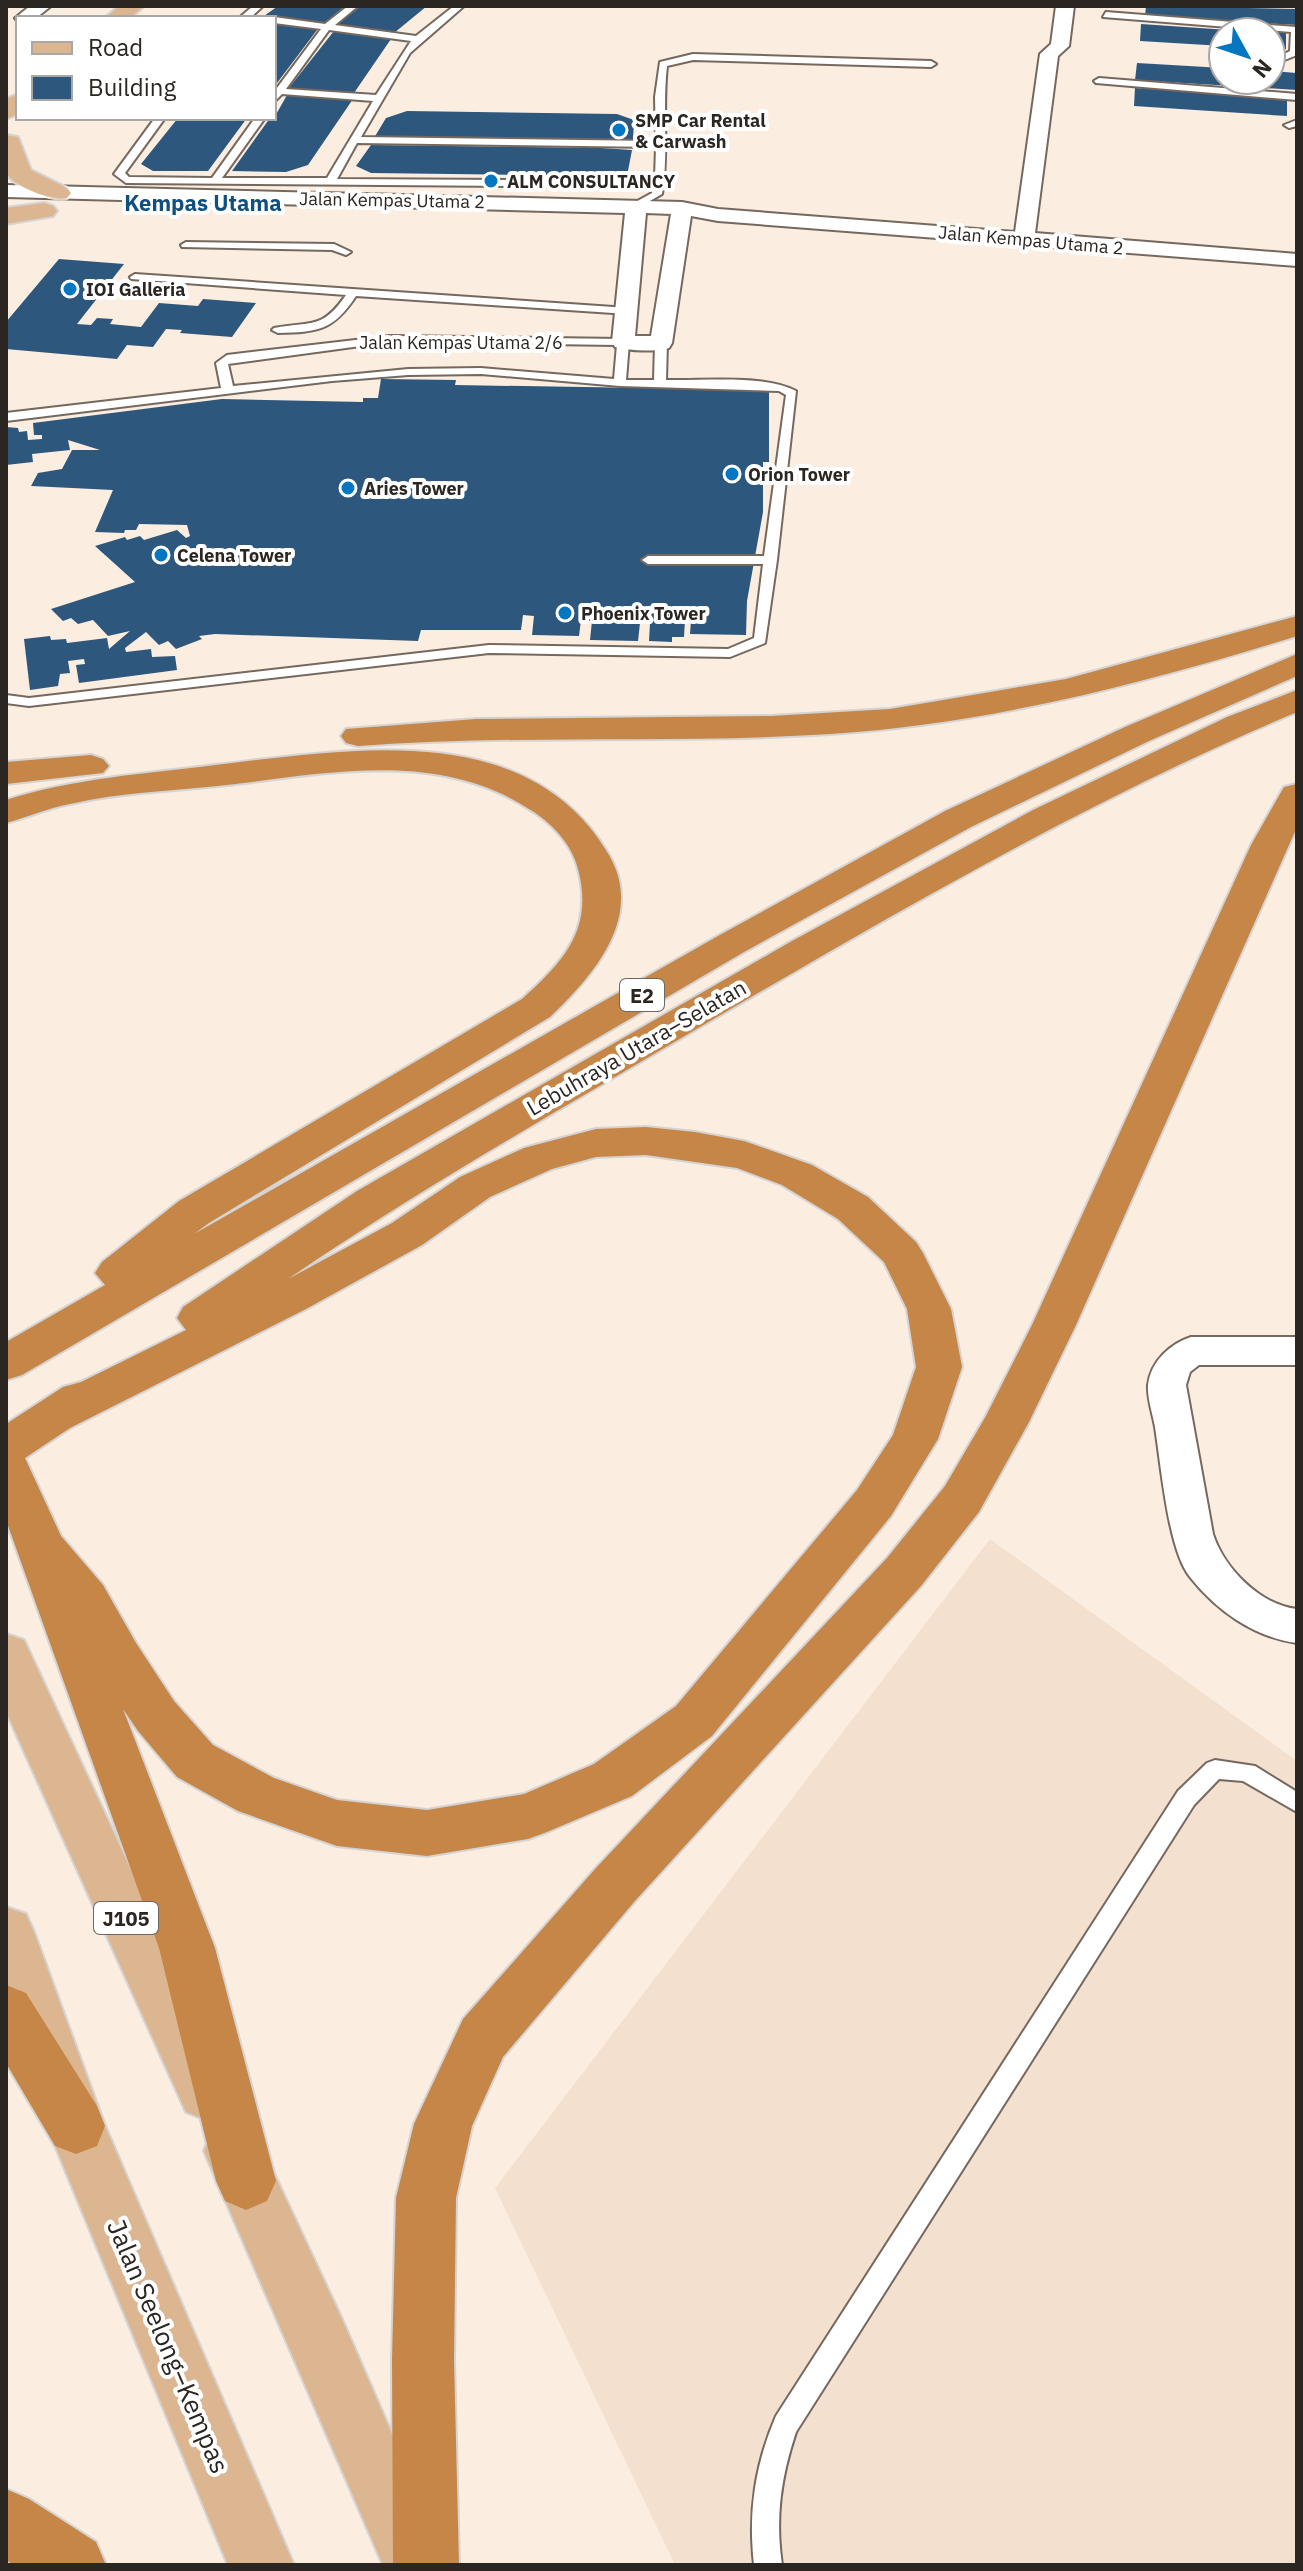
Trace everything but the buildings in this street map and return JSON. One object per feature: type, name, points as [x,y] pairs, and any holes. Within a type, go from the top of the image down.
[{"type":"highway","points":[[6,773],[450,729],[746,726],[900,718],[986,706],[1098,683],[1297,626]]},
{"type":"highway","name":"Lebuhraya Utara–Selatan","points":[[6,1362],[717,952],[958,819],[1137,734],[1297,664]]},
{"type":"highway","name":"Lebuhraya Utara–Selatan","points":[[6,1447],[372,1201],[805,949],[1046,818],[1239,724],[1297,700]]},
{"type":"highway","points":[[6,812],[64,794],[349,760],[397,759],[443,765],[504,782],[530,794],[569,820],[590,850],[602,881],[605,908],[593,941],[571,976],[536,1008],[194,1212],[6,1362]]},
{"type":"highway","points":[[426,2565],[423,2360],[426,2198],[443,2124],[483,2038],[615,1885],[904,1572],[962,1499],[1006,1422],[1054,1325],[1269,845],[1297,795]]},
{"type":"highway","points":[[42,1547],[86,1599],[118,1658],[156,1716],[195,1761],[257,1795],[337,1823],[427,1833],[528,1816],[613,1780],[694,1721],[874,1503],[915,1439],[939,1367],[929,1309],[901,1253],[853,1208],[797,1175],[744,1155],[646,1141],[596,1143],[539,1158],[475,1187],[407,1234],[303,1291],[56,1415]]},
{"type":"highway","points":[[6,1467],[42,1547],[87,1680],[187,1948],[246,2181]]},
{"type":"highway","points":[[6,2011],[76,2126]]},
{"type":"highway","points":[[6,2522],[73,2565]]},
{"type":"main road","points":[[32,120],[8,144],[20,174],[51,202]]},
{"type":"main road","points":[[6,216],[51,202]]},
{"type":"main road","name":"J105","points":[[6,1655],[319,2339],[416,2565]]},
{"type":"main road","name":"Jalan Seelong–Kempas","points":[[6,1932],[76,2126],[261,2565]]},
{"type":"street","points":[[1024,240],[1049,54],[1060,46],[1065,6]]},
{"type":"street","name":"Jalan Kempas Utama 2","points":[[6,191],[51,202],[160,216],[718,215],[1297,260]]},
{"type":"street","name":"Jalan Kempas Utama 2","points":[[6,206],[51,202]]},
{"type":"street","points":[[623,342],[636,215]]},
{"type":"street","points":[[661,343],[680,216]]},
{"type":"street","name":"Jalan Kempas Utama 2/6","points":[[623,342],[661,343]]},
{"type":"street","points":[[1297,1351],[1191,1351],[1174,1365],[1167,1385],[1193,1534],[1203,1565],[1251,1611],[1281,1624],[1297,1626]]},
{"type":"lane","points":[[276,93],[327,27],[354,6]]},
{"type":"lane","points":[[329,183],[377,98],[418,39],[460,6]]},
{"type":"lane","points":[[1106,15],[1207,23]]},
{"type":"lane","points":[[276,20],[418,39]]},
{"type":"lane","points":[[1287,29],[1296,30],[1295,52],[1287,56]]},
{"type":"lane","points":[[636,215],[658,189],[662,144],[657,95],[663,64],[693,57],[931,64]]},
{"type":"lane","points":[[1099,81],[1297,97]]},
{"type":"lane","points":[[276,93],[377,98]]},
{"type":"lane","points":[[159,120],[119,174],[122,178],[146,182],[658,189],[680,216]]},
{"type":"lane","points":[[214,182],[259,120]]},
{"type":"lane","points":[[352,140],[662,144]]},
{"type":"lane","points":[[186,245],[334,247],[346,252]]},
{"type":"lane","points":[[135,277],[628,311]]},
{"type":"lane","points":[[278,330],[308,329],[328,324],[336,319],[352,294]]},
{"type":"lane","name":"Jalan Kempas Utama 2/6","points":[[228,391],[222,361],[390,339],[623,342]]},
{"type":"lane","points":[[620,383],[623,342]]},
{"type":"lane","points":[[660,377],[661,343]]},
{"type":"lane","points":[[6,417],[228,391],[259,382],[437,372],[481,371],[620,383],[660,377],[782,388],[792,393],[760,640],[730,653],[489,649],[29,702],[6,699]]},
{"type":"lane","points":[[648,560],[771,560]]},
{"type":"lane","points":[[768,2565],[762,2525],[768,2473],[785,2425],[1186,1798],[1215,1769],[1247,1772],[1297,1803]]},
{"type":"shaded area","points":[[990,1539],[1297,1761],[1297,2565],[675,2565],[495,2188]]},
{"type":"place","name":"SMP Car Rental & Carwash","points":[[619,130]]},
{"type":"place","name":"ALM CONSULTANCY","points":[[491,181]]},
{"type":"place","name":"IOI Galleria","points":[[70,289]]},
{"type":"place","name":"Orion Tower","points":[[732,474]]},
{"type":"place","name":"Aries Tower","points":[[348,488]]},
{"type":"place","name":"Celena Tower","points":[[161,555]]},
{"type":"place","name":"Phoenix Tower","points":[[565,613]]},
{"type":"district","name":"Kempas Utama","points":[[203,202]]}]
